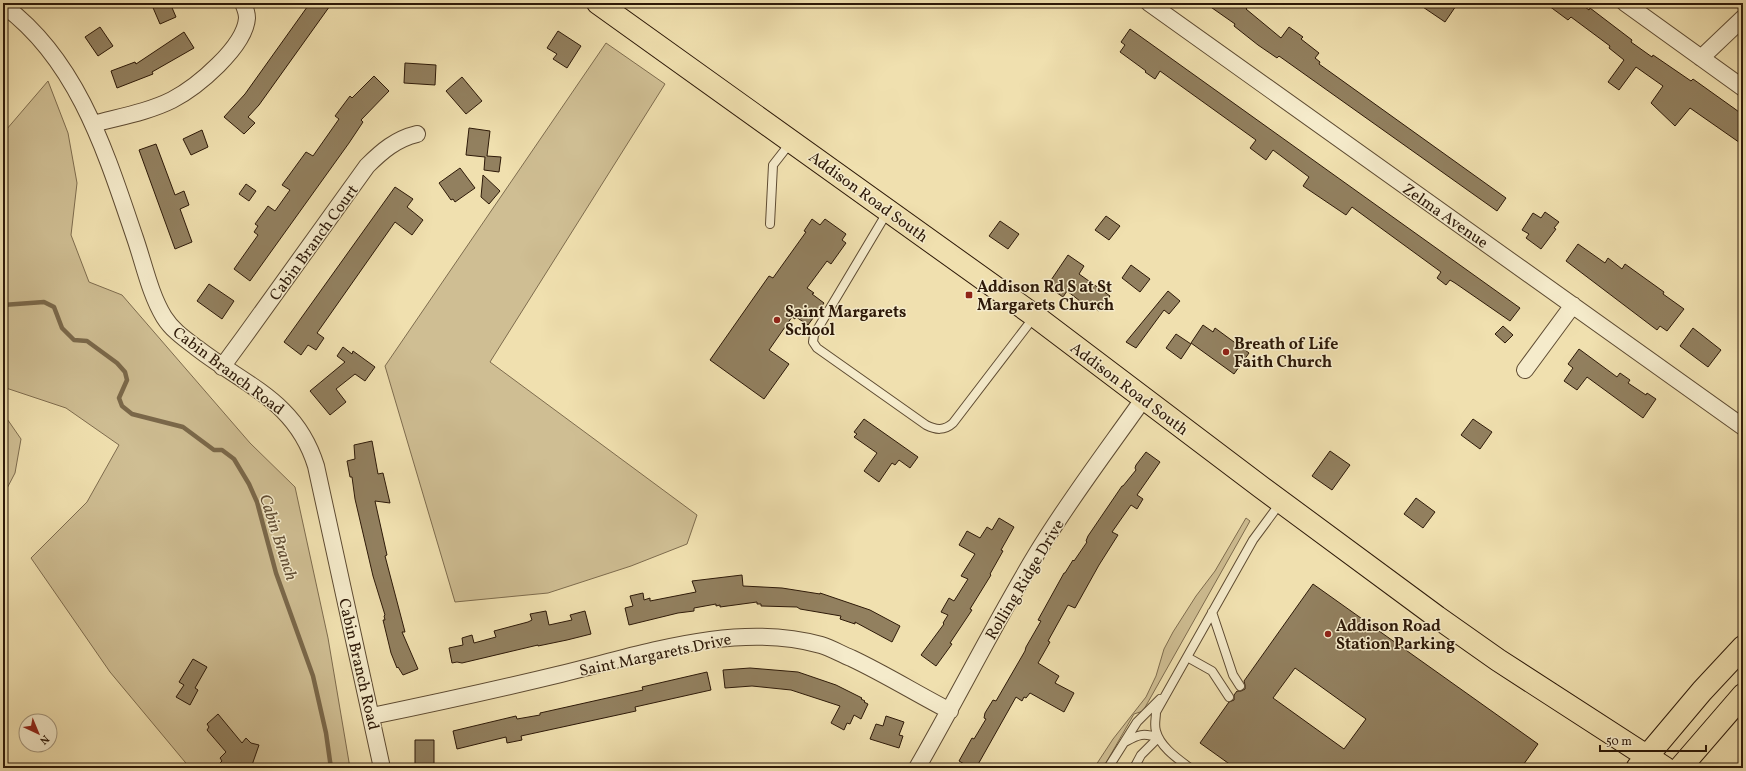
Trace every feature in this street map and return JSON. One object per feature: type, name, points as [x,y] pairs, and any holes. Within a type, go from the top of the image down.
[{"type":"main road","name":"Addison Road South","points":[[598,3],[1035,316],[1280,502],[1467,639],[1642,762],[1665,768]]},
{"type":"main road","points":[[1642,762],[1702,691],[1743,647]]},
{"type":"main road","points":[[1680,768],[1742,700]]},
{"type":"street","points":[[93,124],[164,103],[181,95],[202,80],[228,52],[242,33],[247,17],[246,10],[242,3]]},
{"type":"street","name":"Zelma Avenue","points":[[1149,3],[1573,304],[1743,427]]},
{"type":"street","points":[[1625,3],[1743,88]]},
{"type":"street","name":"Cabin Branch Road","points":[[3,5],[27,23],[46,46],[74,86],[93,124],[160,311],[165,319],[180,335],[222,367],[244,379],[273,400],[286,412],[302,433],[312,451],[372,716],[382,768]]},
{"type":"street","points":[[1701,58],[1743,18]]},
{"type":"street","name":"Cabin Branch Court","points":[[222,367],[367,166],[392,144],[417,134]]},
{"type":"street","points":[[1526,370],[1573,304]]},
{"type":"street","name":"Rolling Ridge Drive","points":[[917,768],[1056,522],[1144,398]]},
{"type":"street","name":"Saint Margarets Drive","points":[[372,716],[517,685],[716,638],[754,636],[780,638],[821,645],[868,666],[950,711]]},
{"type":"lane","points":[[770,224],[773,165],[792,141]]},
{"type":"lane","points":[[889,210],[814,335],[813,342],[817,348],[926,425],[940,430],[953,423],[1035,316]]},
{"type":"lane","points":[[1190,768],[1177,758],[1158,738],[1155,730],[1156,712],[1253,540],[1280,502]]},
{"type":"lane","points":[[1212,612],[1233,675],[1240,686]]},
{"type":"lane","points":[[1186,657],[1212,671],[1230,697]]},
{"type":"lane","points":[[1108,768],[1137,722],[1166,693]]},
{"type":"lane","points":[[1124,743],[1137,736],[1147,734],[1158,738]]},
{"type":"lane","points":[[1134,768],[1141,755],[1158,738]]},
{"type":"shaded area","points":[[606,43],[665,84],[490,362],[697,515],[687,544],[631,566],[548,593],[455,602],[385,366]]},
{"type":"shaded area","points":[[48,81],[68,133],[77,183],[71,235],[89,282],[122,295],[250,443],[295,487],[328,638],[350,768],[190,768],[110,672],[31,558],[87,502],[119,445],[66,408],[3,387],[3,125],[6,130]]},
{"type":"shaded area","points":[[3,413],[21,439],[15,473],[3,496]]},
{"type":"shaded area","points":[[1246,518],[1250,521],[1143,711],[1134,714],[1103,768],[1094,768],[1113,739],[1146,697],[1156,676],[1164,649],[1173,632],[1196,596],[1215,571]]},
{"type":"building","points":[[151,3],[170,3],[176,17],[160,24]]},
{"type":"building","points":[[310,3],[332,3],[259,105],[248,117],[255,123],[244,134],[224,117],[245,94]]},
{"type":"building","points":[[1205,3],[1251,3],[1246,9],[1281,38],[1289,27],[1303,37],[1301,39],[1319,53],[1315,58],[1320,62],[1319,64],[1506,198],[1497,211],[1279,56],[1277,58],[1258,45],[1234,26],[1235,24]]},
{"type":"building","points":[[1417,3],[1458,3],[1445,22]]},
{"type":"building","points":[[1545,3],[1580,3],[1589,10],[1590,8],[1632,40],[1631,42],[1652,57],[1653,55],[1691,81],[1693,79],[1735,109],[1743,115],[1743,145],[1690,108],[1675,126],[1651,103],[1663,86],[1636,67],[1619,90],[1608,82],[1624,60],[1609,48],[1610,46],[1571,17],[1568,20]]},
{"type":"building","points":[[100,27],[113,46],[98,56],[85,37]]},
{"type":"building","points":[[1130,29],[1520,308],[1510,321],[1450,280],[1446,285],[1437,278],[1441,272],[1352,207],[1346,215],[1303,186],[1309,177],[1273,150],[1266,160],[1250,148],[1256,140],[1160,71],[1155,79],[1120,52],[1125,45],[1121,42]]},
{"type":"building","points":[[558,31],[581,46],[567,68],[553,59],[557,54],[547,48]]},
{"type":"building","points":[[184,32],[194,48],[152,72],[153,74],[117,88],[111,71],[135,62],[136,64]]},
{"type":"building","points":[[405,63],[436,65],[435,85],[404,83]]},
{"type":"building","points":[[374,76],[389,91],[361,120],[363,122],[349,143],[250,281],[234,269],[258,235],[254,232],[258,226],[255,224],[268,206],[275,211],[290,190],[282,185],[306,152],[313,156],[339,119],[335,116],[350,96],[352,98]]},
{"type":"building","points":[[462,77],[482,101],[466,114],[446,91]]},
{"type":"building","points":[[469,128],[490,131],[487,156],[501,157],[499,172],[484,170],[485,157],[466,155]]},
{"type":"building","points":[[202,130],[208,147],[191,155],[183,139]]},
{"type":"building","points":[[156,144],[175,195],[184,191],[189,205],[180,209],[192,242],[175,249],[139,150]]},
{"type":"building","points":[[460,168],[475,188],[455,202],[453,199],[451,200],[439,183]]},
{"type":"building","points":[[483,175],[500,191],[489,204],[481,197]]},
{"type":"building","points":[[246,184],[256,191],[249,201],[239,194]]},
{"type":"building","points":[[395,187],[413,199],[407,207],[423,220],[412,235],[395,222],[317,333],[324,338],[316,350],[308,345],[301,355],[284,342]]},
{"type":"building","points":[[1545,212],[1559,222],[1554,228],[1556,229],[1541,249],[1526,238],[1529,234],[1522,230],[1533,213],[1541,218]]},
{"type":"building","points":[[1106,216],[1120,226],[1109,240],[1095,230]]},
{"type":"building","points":[[812,219],[820,225],[825,219],[846,234],[842,240],[846,243],[831,264],[827,261],[807,288],[824,303],[808,325],[796,317],[795,319],[792,317],[769,350],[789,364],[764,399],[710,360],[769,276],[773,278],[806,232],[804,231]]},
{"type":"building","points":[[1000,221],[1019,234],[1008,249],[989,236]]},
{"type":"building","points":[[1578,244],[1605,263],[1608,258],[1622,269],[1625,264],[1664,292],[1663,294],[1684,309],[1667,331],[1660,326],[1657,330],[1566,261]]},
{"type":"building","points":[[1068,255],[1084,266],[1079,274],[1110,296],[1099,311],[1091,305],[1089,308],[1067,291],[1063,297],[1047,286]]},
{"type":"building","points":[[1131,265],[1150,279],[1140,292],[1122,278]]},
{"type":"building","points":[[209,284],[234,301],[222,319],[197,301]]},
{"type":"building","points":[[1168,291],[1180,301],[1169,314],[1164,310],[1136,348],[1126,342]]},
{"type":"building","points":[[1203,325],[1213,332],[1215,328],[1249,353],[1234,374],[1191,343]]},
{"type":"building","points":[[1503,326],[1513,335],[1505,343],[1495,334]]},
{"type":"building","points":[[1693,328],[1721,350],[1708,367],[1680,346]]},
{"type":"building","points":[[1176,334],[1191,344],[1181,359],[1166,348]]},
{"type":"building","points":[[343,347],[352,354],[353,351],[375,367],[365,381],[355,374],[336,389],[346,402],[330,415],[310,391],[345,362],[337,356]]},
{"type":"building","points":[[1579,349],[1617,377],[1620,373],[1630,380],[1628,383],[1646,395],[1647,393],[1656,399],[1643,418],[1587,377],[1577,390],[1564,381],[1573,368],[1568,364]]},
{"type":"building","points":[[864,419],[918,457],[910,468],[899,460],[895,465],[892,463],[879,482],[864,471],[877,453],[854,437],[857,434],[854,432]]},
{"type":"building","points":[[1473,419],[1492,432],[1480,449],[1461,435]]},
{"type":"building","points":[[372,441],[378,474],[383,473],[390,503],[375,501],[387,555],[385,556],[405,632],[402,632],[418,669],[403,675],[398,667],[397,668],[391,653],[383,620],[385,620],[385,615],[373,576],[355,499],[352,477],[350,477],[347,461],[355,459],[354,445]]},
{"type":"building","points":[[1330,451],[1350,465],[1332,490],[1312,476]]},
{"type":"building","points":[[1146,452],[1160,462],[1137,495],[1143,499],[1137,509],[1131,505],[1112,532],[1118,535],[1075,608],[1068,605],[1048,641],[1050,642],[1038,663],[1059,676],[1055,683],[1074,693],[1064,712],[1030,693],[1026,698],[1024,697],[1022,701],[1016,697],[976,768],[971,768],[959,761],[972,738],[974,739],[986,719],[984,718],[985,713],[993,700],[996,701],[1025,651],[1041,621],[1038,620],[1064,573],[1087,542],[1088,536],[1122,486],[1136,470],[1136,465]]},
{"type":"building","points":[[1416,498],[1435,512],[1423,528],[1404,514]]},
{"type":"building","points":[[999,518],[1014,527],[1001,550],[1003,551],[990,574],[991,575],[970,609],[972,610],[950,643],[952,644],[936,666],[921,655],[944,624],[943,623],[948,615],[941,612],[949,598],[954,601],[968,579],[961,576],[975,554],[959,545],[967,531],[980,538],[987,527],[992,530]]},
{"type":"building","points":[[742,575],[743,586],[782,588],[820,593],[870,610],[900,626],[892,642],[855,622],[855,624],[840,619],[841,616],[800,609],[797,607],[761,606],[761,604],[757,604],[757,602],[720,607],[720,605],[716,606],[716,604],[694,608],[694,611],[678,613],[629,625],[625,608],[633,606],[630,596],[643,593],[644,600],[650,598],[650,601],[696,592],[692,581]]},
{"type":"building","name":"Addison Road Station Parking","points":[[1313,584],[1538,744],[1521,768],[1235,768],[1200,743],[1229,702],[1234,700],[1234,695],[1237,691],[1245,689],[1244,681]],"holes":[[[1295,668],[1366,719],[1344,749],[1273,698]]]},
{"type":"building","points":[[546,611],[549,625],[572,620],[570,615],[585,611],[591,634],[462,663],[452,663],[449,648],[463,645],[462,638],[472,635],[474,643],[496,637],[494,631],[528,622],[532,620],[530,614]]},
{"type":"building","points":[[193,659],[207,667],[195,688],[198,690],[190,705],[176,697],[184,685],[179,682]]},
{"type":"building","points":[[750,668],[798,672],[836,685],[862,698],[861,699],[868,704],[861,719],[854,715],[850,724],[847,723],[844,730],[831,723],[840,706],[791,690],[752,686],[725,688],[723,670]]},
{"type":"building","points":[[707,672],[711,690],[635,707],[636,711],[521,736],[522,740],[507,743],[506,737],[457,749],[453,731],[516,716],[517,719],[540,715],[540,713],[643,690],[642,687]]},
{"type":"building","points":[[218,714],[242,743],[246,738],[251,743],[259,745],[251,768],[238,766],[235,768],[215,768],[222,761],[220,758],[226,752],[207,730],[209,727],[207,724]]},
{"type":"building","points":[[886,716],[904,722],[899,735],[903,736],[899,748],[870,739],[876,724],[883,726]]},
{"type":"building","points":[[415,740],[434,740],[434,767],[415,767]]},
{"type":"waterway","name":"Cabin Branch","points":[[3,305],[44,302],[54,307],[62,328],[74,340],[87,341],[117,363],[125,372],[127,380],[119,398],[122,406],[132,414],[183,427],[214,450],[222,450],[234,459],[249,484],[257,502],[276,573],[313,676],[326,733],[331,768]]},
{"type":"place","name":"Addison Rd S at St Margarets Church","points":[[969,295]]},
{"type":"place","name":"Saint Margarets School","points":[[777,320]]},
{"type":"place","name":"Breath of Life Faith Church","points":[[1226,352]]},
{"type":"place","name":"Addison Road Station Parking","points":[[1328,634]]}]
